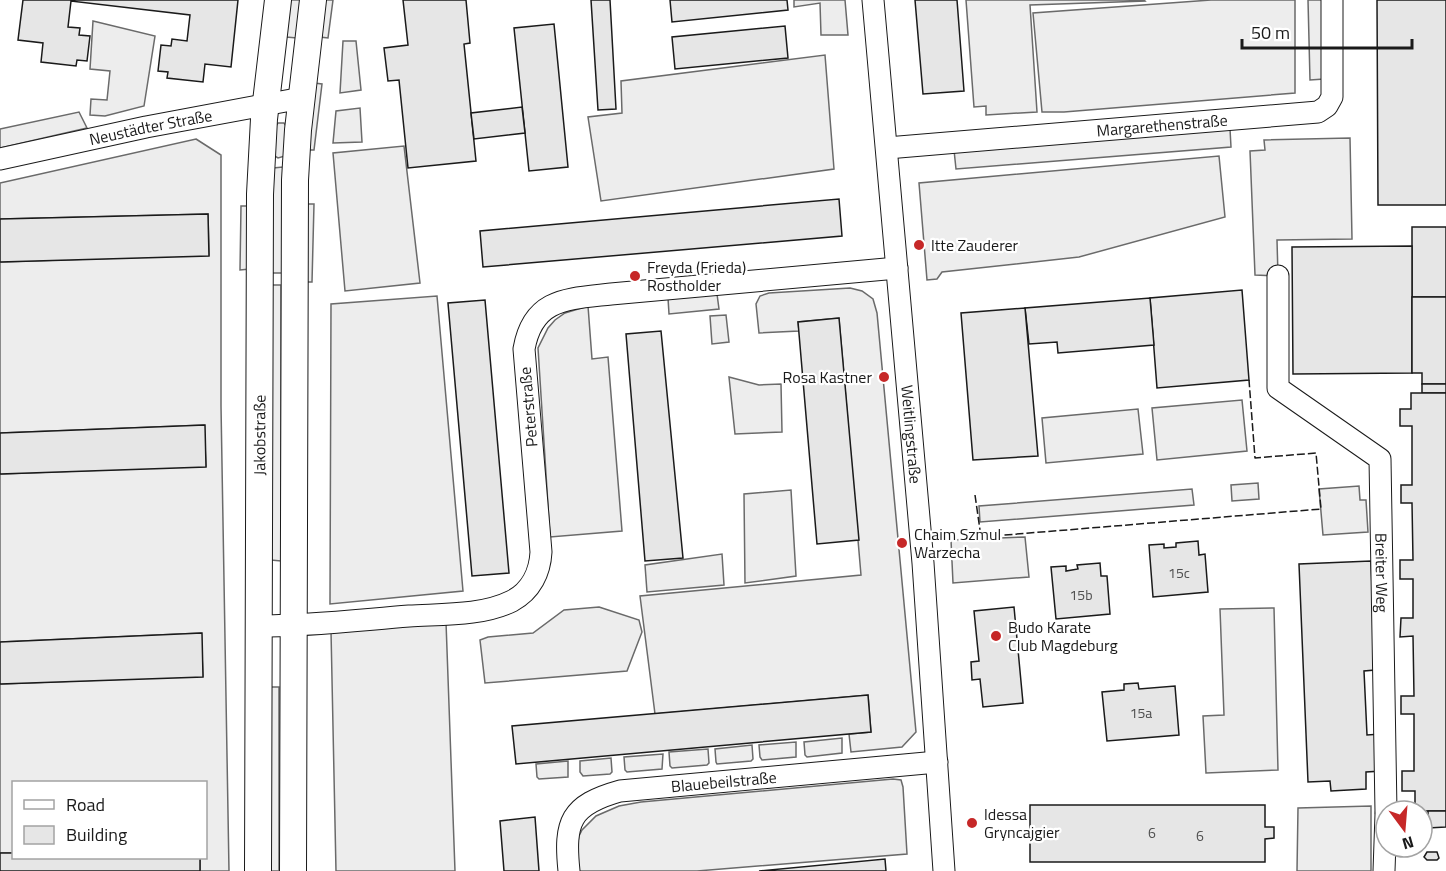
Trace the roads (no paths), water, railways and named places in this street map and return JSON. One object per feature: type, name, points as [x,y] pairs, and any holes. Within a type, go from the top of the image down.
[{"type":"street","name":"Jakobstraße","points":[[258,871],[259,278],[262,141],[278,0]]},
{"type":"street","points":[[293,871],[295,180],[313,0]]},
{"type":"street","name":"Weitlingstraße","points":[[873,0],[938,762],[944,871]]},
{"type":"street","name":"Margarethenstraße","points":[[887,148],[1318,112],[1327,106],[1332,97],[1332,0]]},
{"type":"street","name":"Neustädter Straße","points":[[0,159],[136,129],[302,98]]},
{"type":"street","name":"Peterstraße","points":[[258,626],[294,626],[483,609],[506,603],[525,592],[540,565],[541,552],[524,350],[529,329],[538,314],[546,308],[566,299],[897,268]]},
{"type":"street","name":"Breiter Weg","points":[[1278,276],[1278,388],[1380,459],[1386,799]]},
{"type":"street","name":"Blauebeilstraße","points":[[569,871],[567,835],[571,822],[584,807],[609,794],[938,762]]},
{"type":"place","name":"ltte Zauderer","points":[[919,245]]},
{"type":"place","name":"Freyda (Frieda) Rostholder","points":[[635,276]]},
{"type":"place","name":"Rosa Kastner","points":[[884,377]]},
{"type":"place","name":"Chaim Szmul Warzecha","points":[[902,543]]},
{"type":"place","name":"Budo Karate Club Magdeburg","points":[[996,636]]},
{"type":"place","name":"ldessa Gryncajgier","points":[[972,823]]}]
